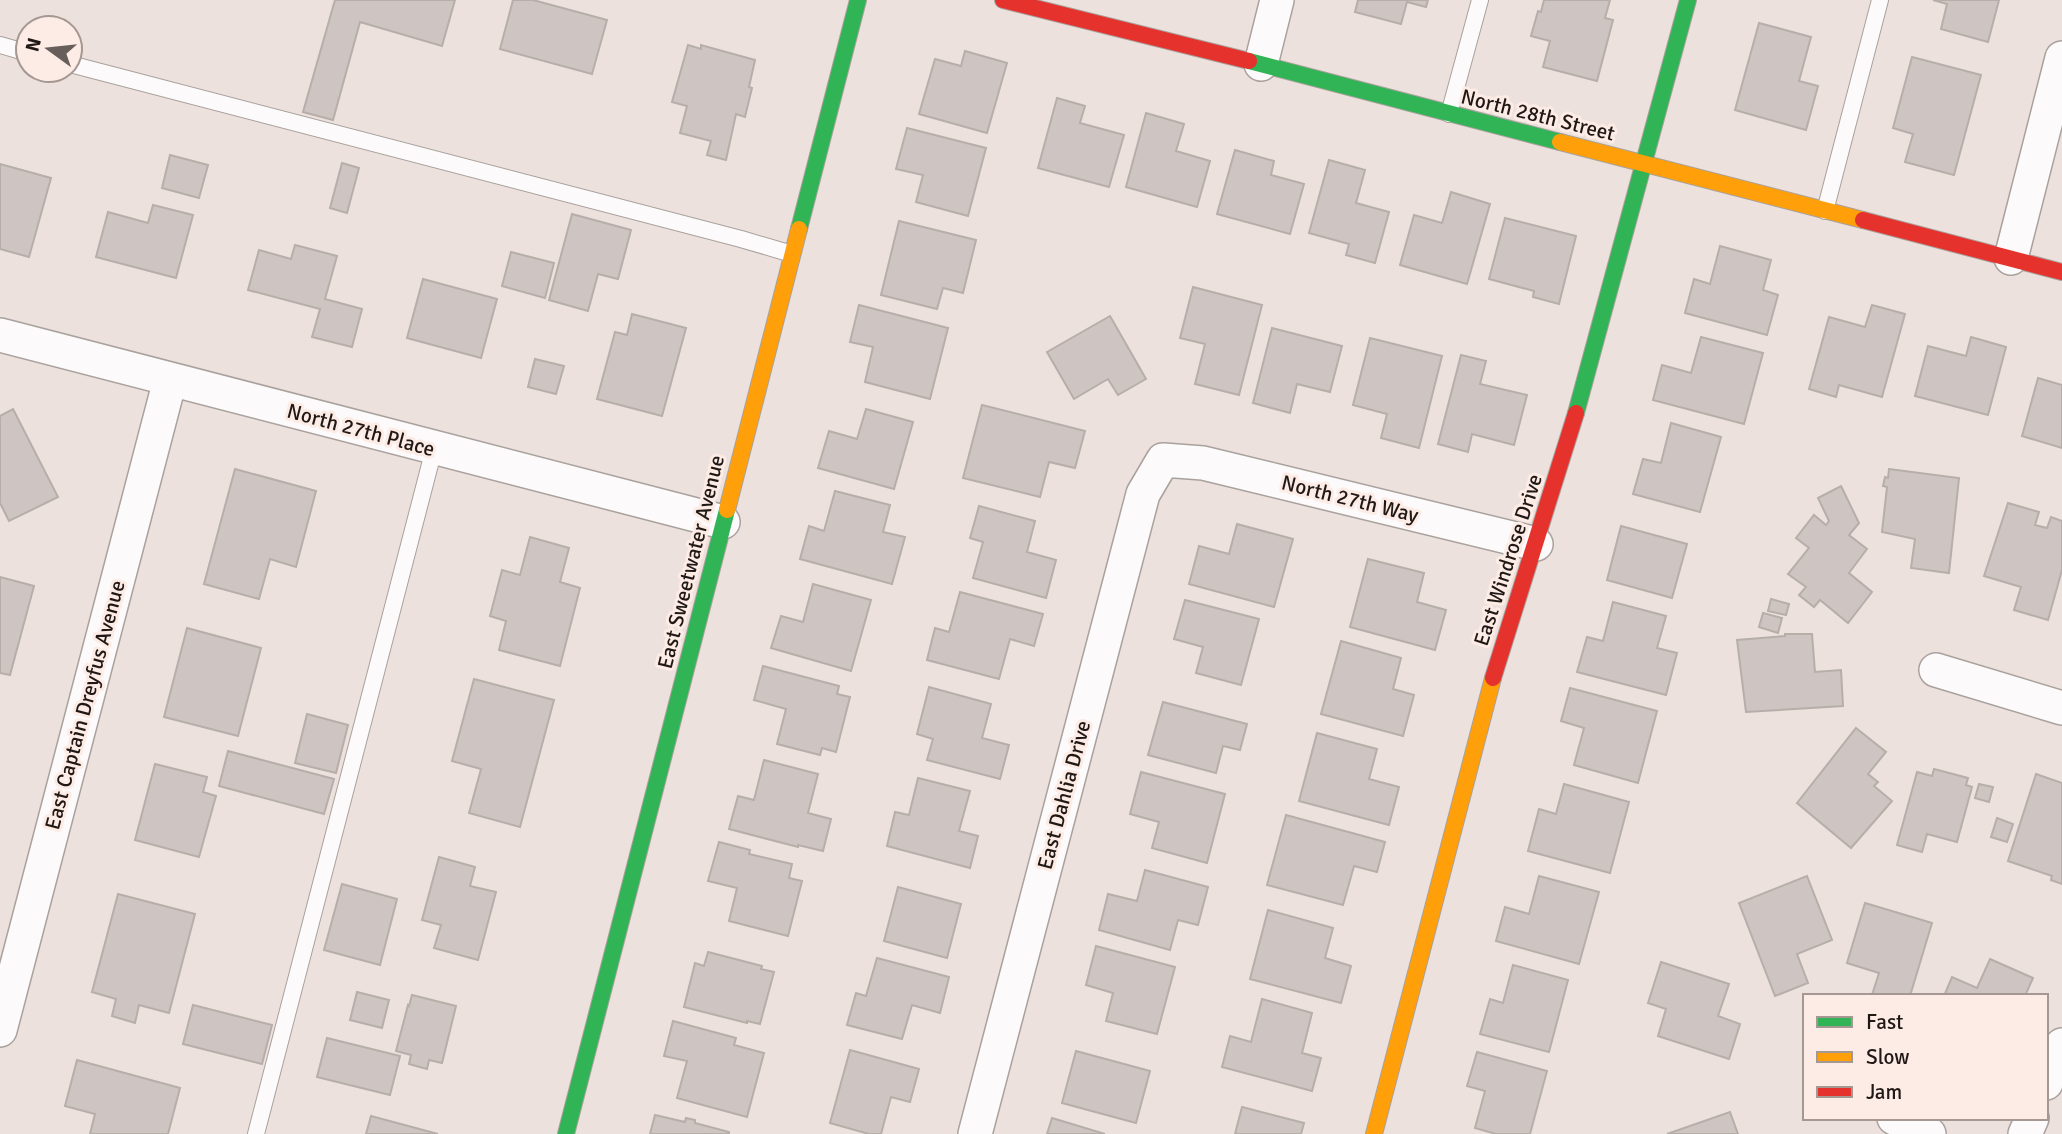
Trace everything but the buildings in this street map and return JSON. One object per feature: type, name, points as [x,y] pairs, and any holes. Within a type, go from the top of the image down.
[{"type":"street","name":"East Sweetwater Avenue","points":[[566,1134],[858,0]]},
{"type":"street","name":"North 28th Street","points":[[1003,0],[1070,8],[1261,64],[2062,272]]},
{"type":"street","points":[[1261,64],[1277,0]]},
{"type":"street","name":"East Windrose Drive","points":[[1374,1134],[1485,706],[1567,442],[1631,218],[1688,0]]},
{"type":"street","points":[[2011,258],[2061,66]]},
{"type":"street","name":"North 27th Place","points":[[0,335],[723,522]]},
{"type":"street","name":"East Captain Dreyfus Avenue","points":[[0,1030],[170,380]]},
{"type":"street","name":"North 27th Way","points":[[1163,460],[1202,463],[1536,544]]},
{"type":"street","name":"East Dahlia Drive","points":[[975,1134],[1143,494],[1163,460]]},
{"type":"street","points":[[1936,670],[2062,708]]},
{"type":"street","points":[[2048,1078],[2062,1045]]},
{"type":"street","points":[[1898,1120],[1930,1134]]},
{"type":"lane","points":[[1449,114],[1480,0]]},
{"type":"lane","points":[[1825,211],[1880,0]]},
{"type":"lane","points":[[84,68],[792,254]]},
{"type":"lane","points":[[256,1134],[434,449]]},
{"type":"traffic: fast","points":[[799,229],[858,0]]},
{"type":"traffic: fast","points":[[1576,413],[1688,0]]},
{"type":"traffic: fast","points":[[1249,61],[1560,142]]},
{"type":"traffic: fast","points":[[566,1134],[727,510]]},
{"type":"traffic: slow","points":[[1560,142],[1863,220]]},
{"type":"traffic: slow","points":[[727,510],[799,229]]},
{"type":"traffic: slow","points":[[1374,1134],[1493,678]]},
{"type":"traffic: jam","points":[[1003,0],[1249,61]]},
{"type":"traffic: jam","points":[[1863,220],[2062,272]]},
{"type":"traffic: jam","points":[[1493,678],[1576,413]]}]
